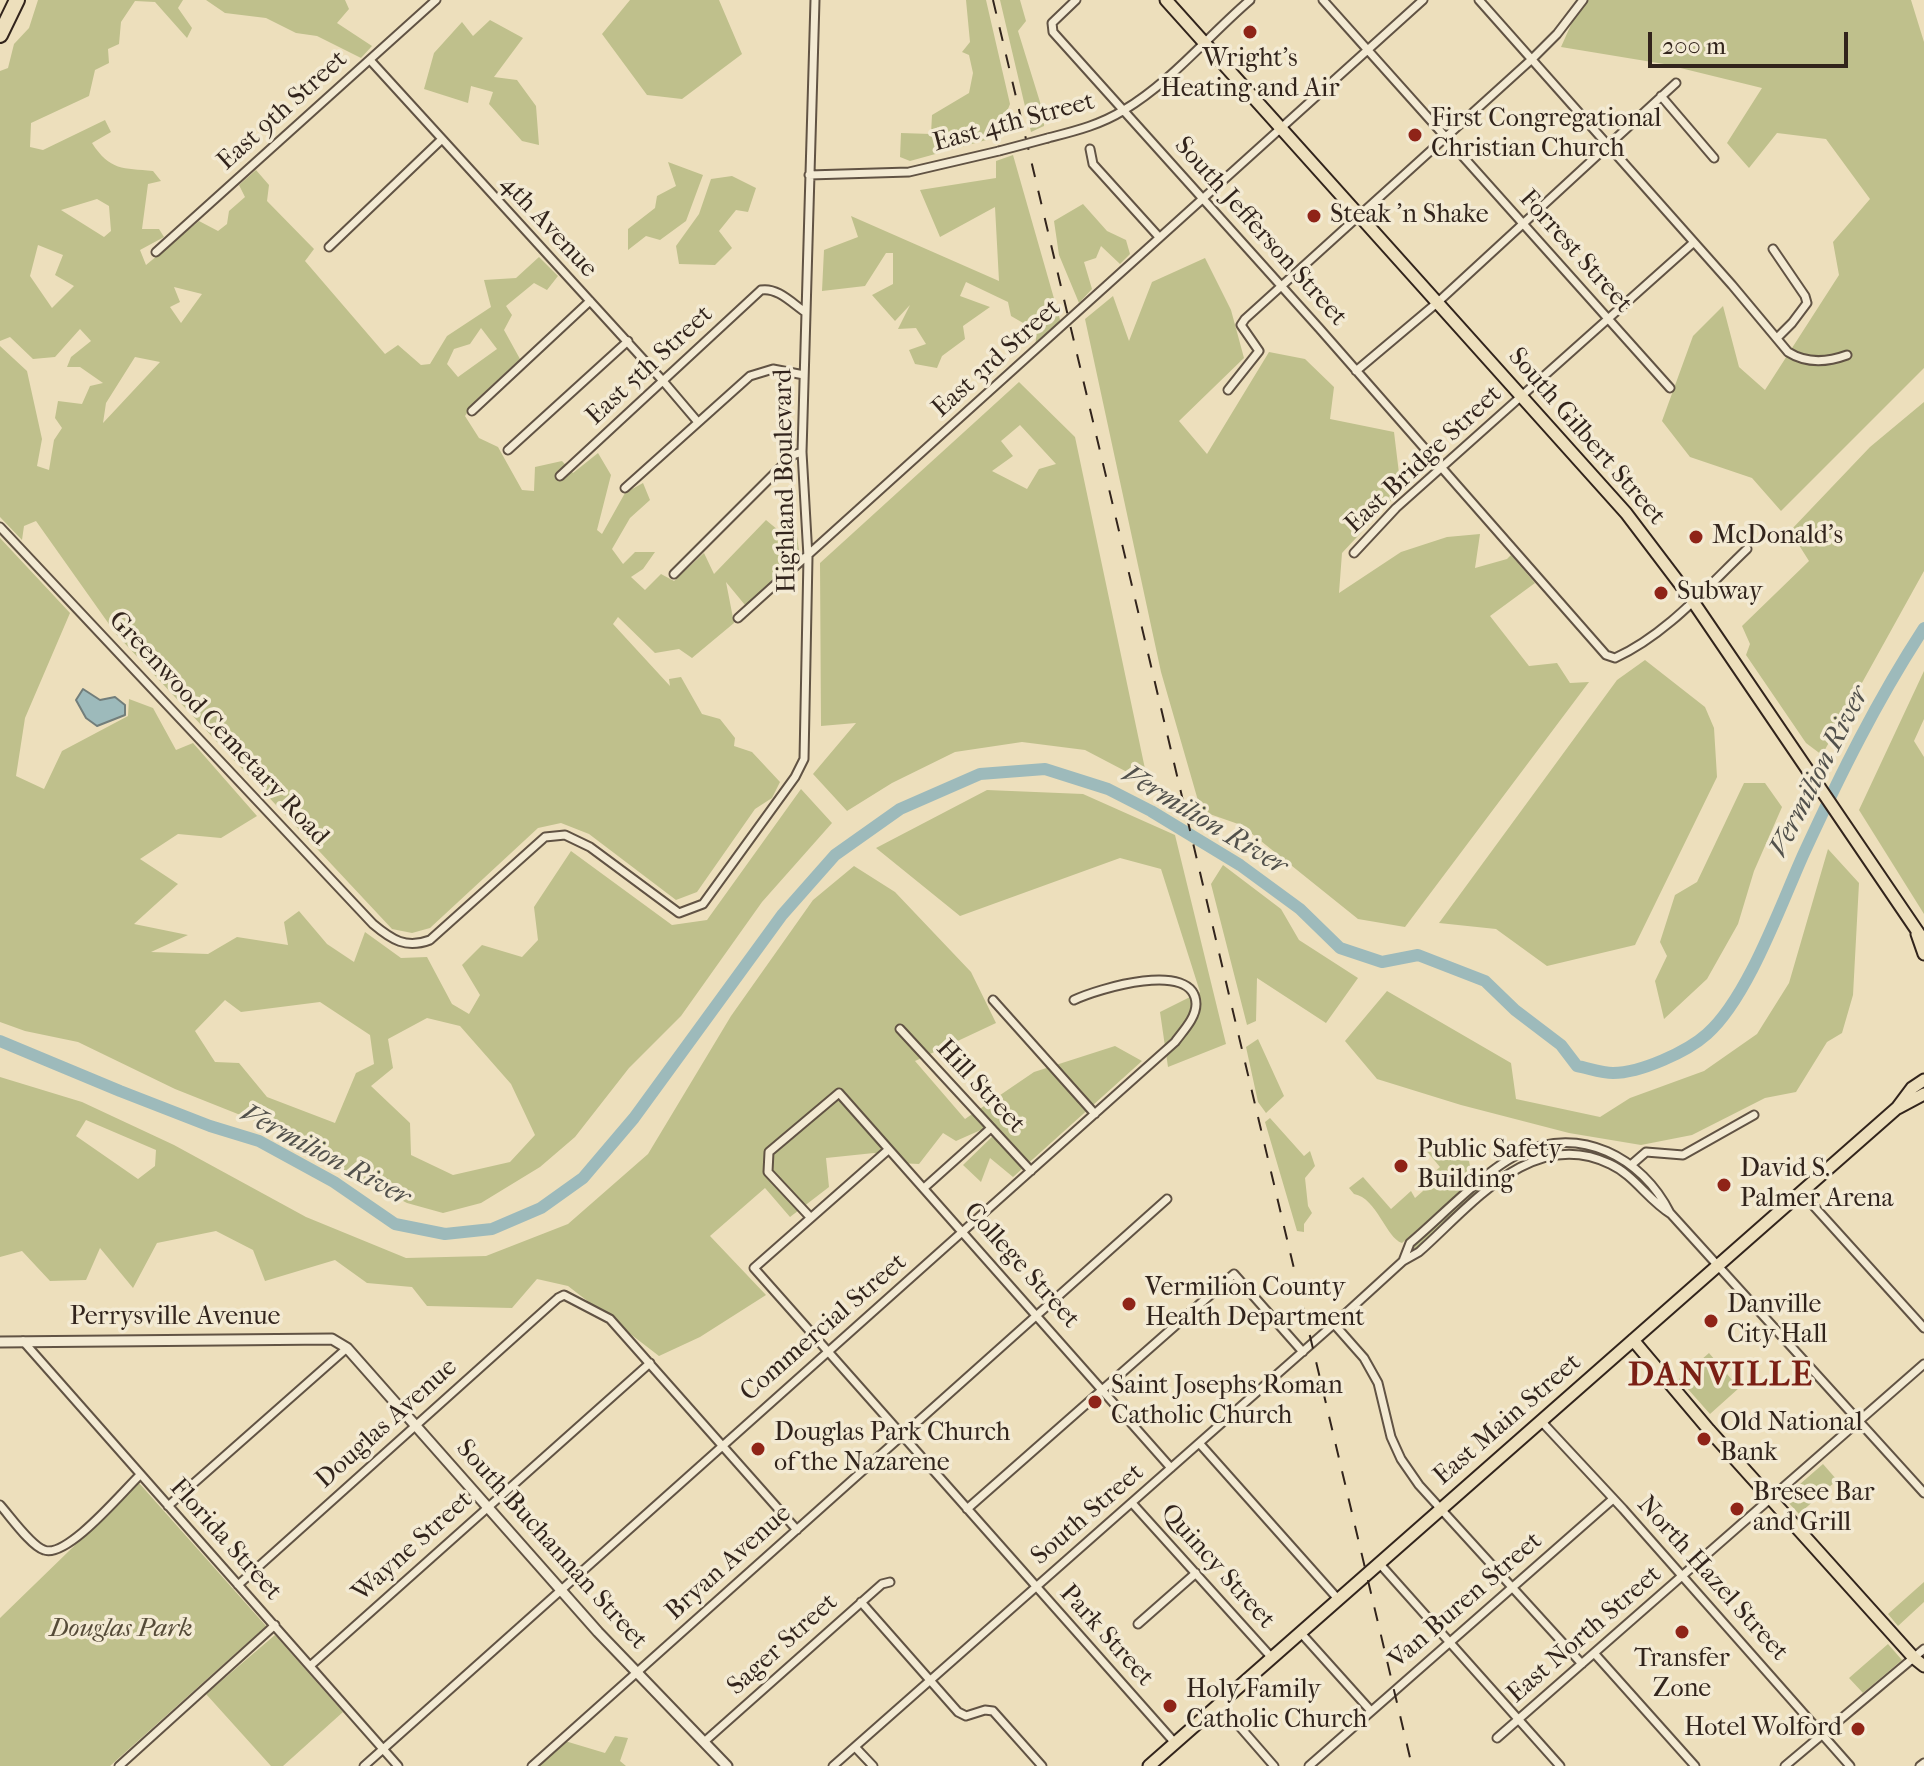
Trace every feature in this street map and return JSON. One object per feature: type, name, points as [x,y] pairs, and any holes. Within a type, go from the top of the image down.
[{"type":"highway","points":[[0,35],[17,0]]},
{"type":"main road","name":"South Gilbert Street","points":[[1166,0],[1626,513],[1692,600],[1924,941]]},
{"type":"main road","points":[[1913,926],[1924,954]]},
{"type":"main road","points":[[1897,1108],[1920,1084],[1924,1070]]},
{"type":"main road","name":"East Main Street","points":[[1149,1766],[1897,1108],[1924,1094]]},
{"type":"main road","points":[[1633,1340],[1770,1498],[1919,1662],[1924,1676]]},
{"type":"street","name":"East 9th Street","points":[[156,252],[436,0]]},
{"type":"street","name":"Highland Boulevard","points":[[679,913],[703,904],[795,777],[804,759],[808,557],[802,452],[815,0]]},
{"type":"street","name":"South Jefferson Street","points":[[1076,0],[1052,23],[1053,32],[1060,41],[1281,285],[1600,650],[1615,658],[1633,650],[1692,600]]},
{"type":"street","name":"East 4th Street","points":[[809,175],[909,172],[1080,130],[1124,110],[1145,96],[1250,0]]},
{"type":"street","name":"Forrest Street","points":[[1323,0],[1670,388]]},
{"type":"street","name":"East 3rd Street","points":[[738,618],[1423,0]]},
{"type":"street","points":[[1479,0],[1788,352],[1797,358],[1821,361],[1847,355]]},
{"type":"street","points":[[1228,390],[1259,351],[1241,325],[1281,285],[1532,59],[1557,34],[1583,0]]},
{"type":"street","name":"4th Avenue","points":[[370,60],[628,341],[697,421]]},
{"type":"street","points":[[1356,371],[1438,302],[1676,83]]},
{"type":"street","points":[[1661,96],[1714,158]]},
{"type":"street","points":[[329,247],[441,140]]},
{"type":"street","points":[[1090,149],[1093,164],[1159,237]]},
{"type":"street","name":"East Bridge Street","points":[[1354,553],[1396,508],[1693,243]]},
{"type":"street","points":[[1773,249],[1807,303],[1777,338]]},
{"type":"street","name":"East 5th Street","points":[[560,476],[761,290],[768,289],[805,312]]},
{"type":"street","points":[[472,411],[590,301]]},
{"type":"street","points":[[508,450],[628,341]]},
{"type":"street","points":[[625,488],[740,383],[758,372],[773,369],[804,375]]},
{"type":"street","points":[[674,574],[793,455],[802,452]]},
{"type":"street","name":"Greenwood Cemetary Road","points":[[0,527],[373,924],[392,940],[414,946],[430,940],[545,837],[565,835],[590,847],[679,913]]},
{"type":"street","points":[[1692,600],[1747,549]]},
{"type":"street","name":"Commercial Street","points":[[364,1766],[1175,1042],[1191,1021],[1196,1004],[1193,992],[1183,983],[1164,980],[1110,987],[1074,1000]]},
{"type":"street","points":[[993,1000],[1095,1114]]},
{"type":"street","name":"Hill Street","points":[[900,1029],[1031,1171]]},
{"type":"street","name":"College Street","points":[[811,1218],[768,1172],[769,1152],[839,1093],[1171,1468]]},
{"type":"street","points":[[1631,1165],[1646,1152],[1683,1155],[1754,1115]]},
{"type":"street","points":[[924,1188],[991,1128]]},
{"type":"street","name":"South Street","points":[[1403,1261],[1410,1243],[1499,1166],[1543,1144],[1589,1144],[1617,1154],[1664,1200],[1671,1214]]},
{"type":"street","points":[[811,1218],[888,1150]]},
{"type":"street","name":"South Street","points":[[833,1766],[1403,1261],[1419,1252],[1520,1165],[1549,1155],[1588,1156],[1624,1172],[1657,1206],[1671,1214]]},
{"type":"street","points":[[1801,1192],[1924,1328]]},
{"type":"street","name":"Bryan Avenue","points":[[532,1766],[1167,1199]]},
{"type":"street","points":[[1671,1214],[1924,1493]]},
{"type":"street","name":"Park Street","points":[[811,1218],[754,1268],[1175,1743]]},
{"type":"street","points":[[967,1509],[1234,1274],[1303,1352]]},
{"type":"street","name":"Douglas Avenue","points":[[238,1585],[558,1298],[564,1295],[610,1319],[650,1363]]},
{"type":"street","points":[[1334,1324],[1364,1358],[1378,1383],[1391,1437],[1401,1459],[1419,1485],[1582,1664]]},
{"type":"street","name":"Perrysville Avenue","points":[[0,1342],[332,1339],[347,1348]]},
{"type":"street","name":"Florida Street","points":[[23,1341],[398,1766]]},
{"type":"street","points":[[168,1506],[347,1348]]},
{"type":"street","name":"South Buchannan Street","points":[[347,1348],[561,1590],[727,1766]]},
{"type":"street","points":[[650,1363],[797,1530]]},
{"type":"street","name":"Wayne Street","points":[[310,1666],[650,1363]]},
{"type":"street","name":"East North Street","points":[[1497,1738],[1924,1364]]},
{"type":"street","name":"North Hazel Street","points":[[1541,1421],[1850,1766]]},
{"type":"street","points":[[1200,1444],[1338,1599]]},
{"type":"street","points":[[0,1505],[41,1550],[53,1552],[115,1502],[140,1475]]},
{"type":"street","name":"Van Buren Street","points":[[1309,1766],[1613,1499]]},
{"type":"street","name":"Quincy Street","points":[[1132,1503],[1272,1658]]},
{"type":"street","points":[[1379,1563],[1560,1766]]},
{"type":"street","points":[[1138,1624],[1196,1573]]},
{"type":"street","name":"Sager Street","points":[[704,1742],[861,1602],[882,1584],[890,1582]]},
{"type":"street","points":[[861,1602],[958,1712],[966,1716],[985,1710],[993,1711],[1042,1766]]},
{"type":"street","points":[[119,1766],[275,1625]]},
{"type":"street","points":[[1300,1632],[1371,1711]]},
{"type":"street","points":[[1785,1766],[1919,1662],[1924,1649]]},
{"type":"street","points":[[1594,1653],[1695,1766]]},
{"type":"street","points":[[1220,1704],[1274,1766]]},
{"type":"street","points":[[855,1747],[873,1766]]},
{"type":"green space","points":[[38,0],[183,0],[178,8],[192,28],[187,38],[155,2],[135,1],[121,22],[119,44],[108,49],[109,63],[95,70],[89,96],[31,123],[30,147],[43,150],[105,120],[111,132],[92,143],[105,159],[118,166],[153,171],[161,181],[148,184],[142,229],[159,229],[164,237],[140,250],[146,265],[199,221],[218,231],[227,224],[229,211],[245,197],[239,185],[256,170],[269,185],[267,201],[314,249],[305,261],[385,354],[398,345],[421,365],[430,364],[447,336],[491,307],[484,280],[516,278],[539,257],[558,276],[547,290],[534,283],[506,306],[512,315],[504,330],[520,359],[476,400],[465,416],[479,438],[498,447],[522,490],[534,491],[535,467],[562,461],[573,473],[598,453],[611,475],[597,530],[602,534],[625,493],[643,483],[650,500],[630,518],[612,549],[623,564],[635,552],[655,552],[643,569],[631,577],[645,590],[661,574],[674,581],[704,553],[714,574],[766,520],[778,530],[795,522],[800,558],[745,605],[726,582],[734,623],[692,658],[679,649],[655,653],[618,617],[613,624],[670,686],[669,679],[681,677],[702,714],[720,719],[735,738],[734,746],[752,752],[780,782],[772,798],[755,809],[697,892],[676,900],[589,834],[561,823],[538,828],[430,928],[412,933],[392,929],[116,634],[36,521],[24,526],[22,540],[0,517],[0,346],[27,371],[42,439],[37,466],[49,470],[54,440],[62,428],[55,418],[58,401],[82,404],[90,386],[103,383],[80,367],[67,367],[71,357],[91,341],[80,329],[55,357],[33,359],[10,337],[0,341],[0,71],[8,68],[14,44],[29,28]],"holes":[[[97,199],[109,206],[111,231],[104,237],[61,210]],[[38,245],[63,255],[55,275],[74,286],[52,308],[30,276]],[[174,287],[202,294],[181,323],[170,307],[180,302]],[[481,328],[497,349],[458,377],[447,364],[454,349],[470,344]],[[135,357],[160,362],[103,423],[106,403]]]},
{"type":"green space","points":[[206,0],[345,0],[349,9],[337,23],[372,46],[361,58],[317,36],[296,33],[266,18],[225,13]]},
{"type":"green space","points":[[630,0],[719,0],[742,54],[682,99],[647,95],[602,34]]},
{"type":"green space","points":[[966,0],[986,0],[1010,104],[997,137],[910,161],[900,157],[901,133],[931,134],[932,115],[969,93],[973,73],[969,55],[962,52],[970,42]]},
{"type":"green space","points":[[1000,0],[1020,0],[1026,21],[1018,31],[1044,115],[1044,126],[1031,132]]},
{"type":"green space","points":[[1582,0],[1911,0],[1924,42],[1924,368],[1781,511],[1752,478],[1690,457],[1662,421],[1693,336],[1723,306],[1739,367],[1765,390],[1839,275],[1833,242],[1870,199],[1826,139],[1777,133],[1749,168],[1727,143],[1762,88],[1664,64],[1561,47]]},
{"type":"green space","points":[[490,20],[523,38],[494,77],[517,80],[536,106],[539,145],[522,141],[489,104],[493,92],[471,86],[468,103],[424,89],[434,53],[462,22],[473,36]]},
{"type":"green space","points":[[1013,155],[1061,323],[1035,347],[1037,331],[1011,316],[1008,302],[966,282],[960,296],[990,307],[963,326],[965,339],[942,356],[937,368],[915,364],[909,350],[926,344],[916,328],[898,329],[910,305],[895,321],[872,295],[893,284],[893,253],[886,253],[865,286],[822,291],[824,250],[858,237],[851,216],[999,281],[995,207],[940,237],[920,190],[996,178],[996,161]]},
{"type":"green space","points":[[668,162],[703,175],[686,221],[660,240],[646,236],[628,250],[628,229],[655,208],[657,196],[676,186]]},
{"type":"green space","points":[[732,176],[756,188],[748,212],[736,210],[719,231],[732,248],[715,265],[679,264],[676,246],[699,214],[711,179]]},
{"type":"green space","points":[[1083,204],[1107,231],[1126,240],[1130,254],[1120,264],[1101,246],[1096,258],[1084,262],[1092,289],[1079,303],[1059,255],[1054,221]]},
{"type":"green space","points":[[1205,258],[1231,310],[1244,358],[1179,421],[1207,454],[1269,352],[1305,359],[1334,387],[1330,419],[1394,432],[1401,490],[1342,553],[1339,593],[1401,552],[1447,537],[1480,534],[1475,568],[1507,559],[1511,555],[1535,583],[1490,616],[1529,666],[1557,663],[1570,683],[1589,682],[1405,927],[1358,919],[1241,825],[1201,811],[1161,672],[1085,319],[1113,296],[1129,341],[1152,282]]},
{"type":"green space","points":[[1019,382],[1075,437],[1148,783],[1085,750],[1022,742],[955,752],[892,783],[847,811],[813,774],[856,723],[821,726],[820,563]],"holes":[[[1020,425],[1056,464],[1039,469],[1027,489],[992,471],[1013,456],[1001,441]]]},
{"type":"green space","points":[[1924,402],[1924,571],[1822,755],[1806,743],[1746,655],[1750,644],[1742,626],[1809,561],[1790,531],[1870,447]]},
{"type":"green space","points":[[0,538],[70,613],[25,718],[16,776],[44,789],[62,751],[128,716],[129,699],[153,708],[176,750],[193,743],[257,816],[221,838],[178,834],[140,859],[178,884],[134,924],[188,935],[151,952],[208,954],[237,937],[288,945],[284,922],[299,911],[327,944],[354,962],[365,932],[401,958],[427,957],[452,1004],[469,1014],[480,995],[462,965],[482,945],[522,957],[538,940],[534,907],[571,851],[672,925],[707,920],[801,789],[832,823],[762,902],[681,1016],[629,1068],[575,1137],[540,1167],[481,1203],[443,1213],[407,1203],[273,1128],[175,1089],[78,1042],[25,1031],[0,1022]],"holes":[[[225,1000],[241,1012],[320,1002],[370,1035],[374,1064],[356,1073],[335,1123],[267,1097],[239,1063],[215,1062],[195,1031]],[[427,1018],[460,1026],[511,1084],[535,1135],[510,1162],[453,1175],[411,1155],[410,1123],[371,1086],[393,1068],[388,1039]]]},
{"type":"green space","points":[[1645,660],[1705,707],[1714,728],[1717,777],[1635,945],[1547,966],[1496,929],[1439,923],[1617,680]]},
{"type":"green space","points":[[1924,671],[1924,719],[1914,741],[1924,757],[1924,914],[1859,810]]},
{"type":"green space","points":[[1744,783],[1765,783],[1782,807],[1754,871],[1738,924],[1707,979],[1664,1019],[1655,981],[1667,956],[1660,942],[1675,895],[1697,882]]},
{"type":"green space","points":[[987,790],[1083,794],[1175,835],[1226,1044],[1168,1067],[1160,1012],[1200,992],[1161,869],[1120,858],[960,916],[876,848]]},
{"type":"green space","points":[[1828,849],[1859,883],[1853,995],[1842,1033],[1827,1042],[1796,1092],[1765,1098],[1692,1135],[1641,1145],[1569,1133],[1461,1105],[1377,1079],[1345,1041],[1387,991],[1511,1063],[1516,1099],[1600,1117],[1630,1098],[1704,1071],[1757,1034],[1789,983]]},
{"type":"green space","points":[[1223,865],[1281,909],[1299,940],[1358,978],[1326,1023],[1257,978],[1256,1021],[1247,1025],[1211,884]]},
{"type":"green space","points":[[854,866],[895,892],[971,972],[996,1023],[915,1061],[965,1119],[1034,1072],[1115,1046],[1142,1061],[1013,1177],[990,1158],[981,1182],[963,1165],[997,1132],[992,1125],[956,1141],[943,1133],[919,1164],[898,1163],[888,1156],[874,1153],[826,1158],[829,1187],[790,1217],[765,1188],[710,1236],[766,1295],[700,1337],[659,1356],[568,1286],[537,1279],[512,1308],[427,1306],[412,1287],[367,1283],[335,1260],[265,1281],[253,1250],[216,1231],[157,1243],[133,1288],[100,1248],[86,1280],[50,1281],[22,1251],[0,1257],[0,1077],[82,1102],[174,1145],[306,1217],[406,1258],[486,1256],[568,1224],[648,1154],[731,1016],[813,900]],"holes":[[[86,1120],[156,1150],[155,1166],[138,1179],[76,1136]]]},
{"type":"green space","points":[[1258,1039],[1284,1096],[1266,1113],[1258,1102],[1246,1047]]},
{"type":"green space","points":[[1270,1118],[1304,1156],[1310,1151],[1315,1166],[1305,1178],[1308,1206],[1312,1213],[1304,1224],[1304,1232],[1297,1231],[1265,1122]]},
{"type":"green space","points":[[1448,1139],[1469,1161],[1473,1181],[1402,1243],[1391,1234],[1369,1203],[1349,1188],[1363,1177],[1391,1209],[1411,1191],[1415,1198],[1423,1191],[1419,1185],[1440,1167],[1425,1149],[1432,1153]]},
{"type":"green space","points":[[1477,1188],[1479,1190],[1426,1242],[1418,1249],[1413,1248],[1414,1245]]},
{"type":"green space","points":[[1709,1353],[1739,1388],[1710,1414],[1679,1379]]},
{"type":"green space","points":[[1823,1464],[1837,1480],[1799,1514],[1784,1498]]},
{"type":"green space","name":"Douglas Park","points":[[139,1483],[266,1626],[110,1766],[0,1766],[0,1618]]},
{"type":"green space","points":[[1924,1582],[1924,1602],[1898,1626],[1888,1614]]},
{"type":"green space","points":[[275,1635],[343,1712],[283,1766],[271,1766],[206,1694]]},
{"type":"green space","points":[[1888,1644],[1902,1660],[1863,1693],[1849,1678]]},
{"type":"green space","points":[[615,1736],[628,1738],[620,1761],[626,1766],[537,1766],[565,1741],[605,1753]]},
{"type":"water","points":[[83,689],[100,700],[115,697],[125,705],[125,715],[97,726],[86,718],[76,700]]},
{"type":"waterway","name":"Vermilion River","points":[[0,1041],[210,1126],[259,1141],[334,1182],[395,1224],[445,1234],[492,1229],[541,1208],[583,1178],[634,1118],[782,915],[835,855],[900,809],[980,774],[1045,769],[1108,789],[1240,865],[1300,909],[1340,948],[1382,962],[1418,955],[1485,981],[1515,1010],[1561,1045],[1577,1066],[1609,1073],[1624,1072],[1663,1060],[1688,1048],[1707,1034],[1736,998],[1762,949],[1845,767],[1924,628]]},
{"type":"railway","points":[[993,0],[1412,1766]]},
{"type":"place","name":"Wright's Heating and Air","points":[[1250,32]]},
{"type":"place","name":"First Congregational Christian Church","points":[[1415,135]]},
{"type":"place","name":"Steak 'n Shake","points":[[1314,216]]},
{"type":"place","name":"McDonald's","points":[[1696,537]]},
{"type":"place","name":"Subway","points":[[1661,593]]},
{"type":"place","name":"Public Safety Building","points":[[1401,1166]]},
{"type":"place","name":"David S. Palmer Arena","points":[[1724,1185]]},
{"type":"place","name":"Vermilion County Health Department","points":[[1129,1304]]},
{"type":"place","name":"Danville City Hall","points":[[1711,1321]]},
{"type":"place","name":"Saint Josephs Roman Catholic Church","points":[[1095,1402]]},
{"type":"place","name":"Old National Bank","points":[[1704,1439]]},
{"type":"place","name":"Douglas Park Church of the Nazarene","points":[[758,1449]]},
{"type":"place","name":"Bresee Bar and Grill","points":[[1737,1509]]},
{"type":"place","name":"Transfer Zone","points":[[1682,1632]]},
{"type":"place","name":"Holy Family Catholic Church","points":[[1170,1706]]},
{"type":"place","name":"Hotel Wolford","points":[[1858,1729]]},
{"type":"district","name":"DANVILLE","points":[[1721,1377]]}]
